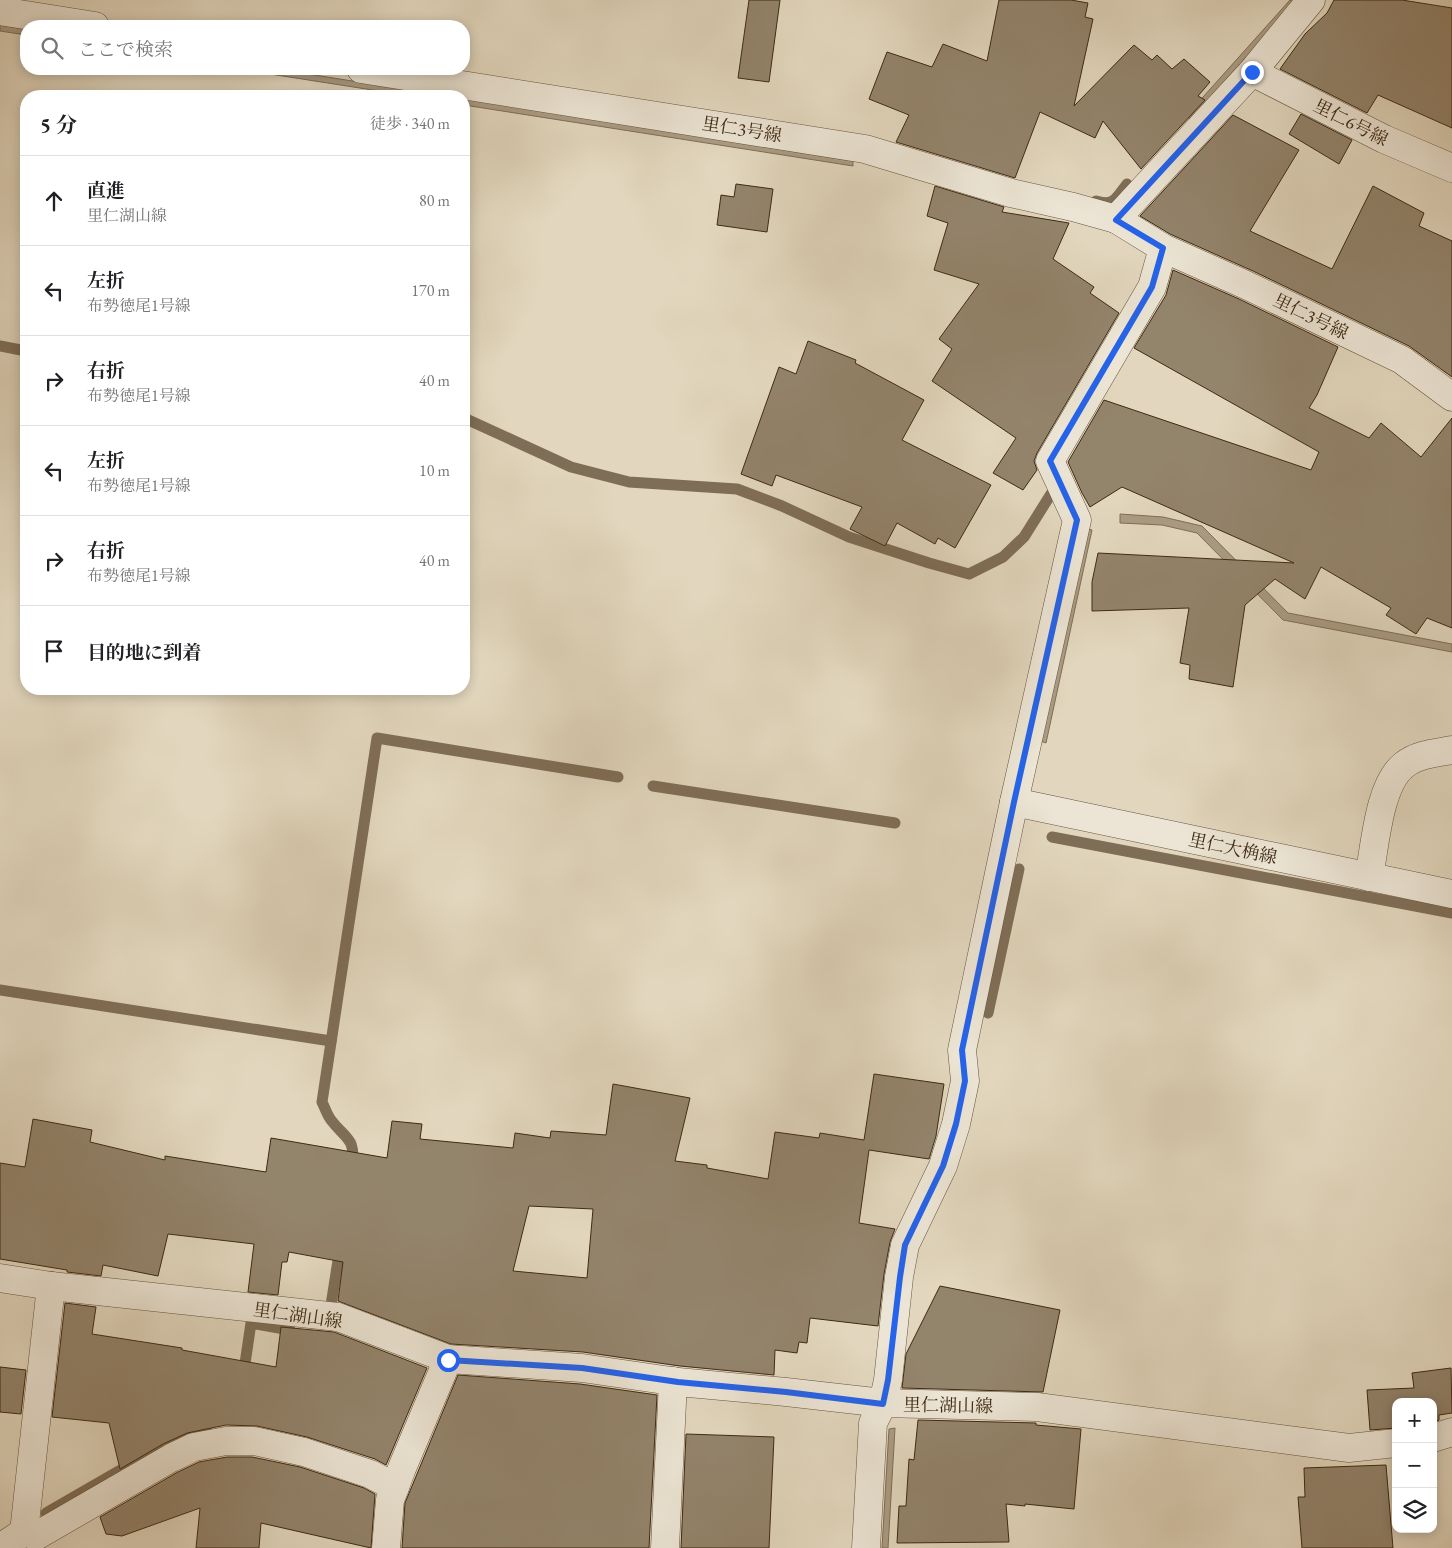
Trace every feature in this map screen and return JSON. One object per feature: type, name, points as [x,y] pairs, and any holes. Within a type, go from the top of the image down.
[{"type":"street","points":[[1116,220],[1252,72],[1310,0]]},
{"type":"street","points":[[0,11],[56,20]]},
{"type":"street","name":"里仁6号線","points":[[1252,72],[1384,140],[1452,168]]},
{"type":"street","name":"里仁3号線","points":[[399,75],[865,149],[1011,193],[1073,207],[1116,220],[1163,248],[1246,285],[1402,360],[1452,397]]},
{"type":"street","points":[[866,1548],[873,1423],[883,1404],[888,1380],[905,1245],[943,1166],[956,1124],[965,1081],[962,1050],[1014,802],[1077,520],[1050,461],[1152,287],[1163,248]]},
{"type":"street","points":[[1369,876],[1384,796],[1394,774],[1405,764],[1421,756],[1452,750]]},
{"type":"street","name":"里仁大桷線","points":[[1014,802],[1452,894]]},
{"type":"street","name":"里仁湖山線","points":[[0,1278],[51,1286],[338,1317],[448,1360],[582,1368],[673,1381],[883,1404],[1037,1407],[1350,1448],[1392,1443]]},
{"type":"street","points":[[24,1532],[51,1286]]},
{"type":"street","points":[[386,1548],[390,1500],[448,1360]]},
{"type":"street","points":[[665,1548],[673,1381]]},
{"type":"street","points":[[1437,1437],[1452,1432]]},
{"type":"street","points":[[24,1532],[36,1536],[171,1458],[194,1447],[226,1441],[254,1440],[304,1452],[370,1474],[395,1487]]},
{"type":"street","points":[[0,1548],[24,1532]]},
{"type":"shaded area","points":[[1290,0],[1298,0],[1190,119],[1186,116]]},
{"type":"shaded area","points":[[0,25],[20,28],[20,34],[0,31]]},
{"type":"shaded area","points":[[276,75],[314,75],[410,90],[373,90]]},
{"type":"shaded area","points":[[470,100],[853,161],[853,166],[470,106]]},
{"type":"shaded area","points":[[1120,514],[1163,517],[1202,526],[1288,613],[1452,644],[1452,652],[1283,620],[1197,533],[1162,525],[1120,523]]},
{"type":"shaded area","points":[[1082,527],[1092,530],[1046,743],[1040,741]]},
{"type":"shaded area","points":[[895,1428],[888,1548],[882,1548],[889,1429]]},
{"type":"building","points":[[749,0],[780,0],[769,82],[738,78]]},
{"type":"building","points":[[999,0],[1071,0],[1088,3],[1085,17],[1093,19],[1074,106],[1134,45],[1152,60],[1157,55],[1172,69],[1184,59],[1210,82],[1198,96],[1205,100],[1141,169],[1103,121],[1095,138],[1040,112],[1015,178],[896,142],[909,115],[869,99],[887,52],[932,67],[943,44],[987,61]]},
{"type":"building","points":[[1334,0],[1402,0],[1452,8],[1452,128],[1378,95],[1367,113],[1280,69],[1305,34],[1327,13]]},
{"type":"building","points":[[1301,114],[1352,140],[1339,164],[1289,134]]},
{"type":"building","points":[[1233,115],[1299,150],[1250,231],[1332,269],[1373,186],[1424,213],[1419,226],[1452,241],[1452,377],[1409,346],[1253,271],[1170,234],[1140,216]]},
{"type":"building","points":[[736,184],[773,189],[767,232],[717,225],[721,195],[734,197]]},
{"type":"building","points":[[935,186],[1004,207],[1002,212],[1069,223],[1053,259],[1094,287],[1090,293],[1119,313],[1037,453],[1034,461],[1037,470],[1023,490],[993,473],[1016,438],[932,381],[952,349],[939,339],[979,284],[934,270],[948,223],[927,216]]},
{"type":"building","points":[[1173,270],[1239,299],[1338,347],[1317,395],[1309,408],[1369,438],[1381,423],[1421,457],[1452,418],[1452,628],[1427,618],[1416,634],[1386,615],[1391,608],[1321,567],[1305,599],[1275,579],[1245,605],[1233,687],[1189,679],[1190,665],[1180,663],[1189,608],[1092,611],[1092,582],[1098,553],[1294,563],[1122,487],[1090,507],[1068,462],[1104,400],[1311,470],[1319,452],[1134,348],[1166,295]]},
{"type":"building","points":[[808,341],[856,360],[855,363],[924,400],[902,440],[991,485],[955,548],[938,538],[935,544],[897,523],[885,546],[850,529],[862,507],[776,475],[772,486],[741,474],[779,367],[796,374]]},
{"type":"building","points":[[874,1074],[944,1084],[936,1136],[929,1159],[869,1150],[859,1223],[895,1229],[890,1242],[884,1274],[878,1326],[810,1318],[807,1343],[799,1342],[797,1353],[775,1350],[774,1375],[680,1366],[583,1352],[451,1344],[338,1301],[343,1262],[289,1252],[287,1262],[282,1262],[278,1295],[248,1292],[254,1244],[168,1234],[158,1276],[103,1265],[101,1276],[67,1272],[67,1270],[0,1259],[0,1163],[25,1167],[33,1119],[92,1130],[90,1142],[165,1160],[165,1156],[266,1172],[271,1138],[387,1158],[392,1121],[422,1124],[420,1139],[513,1148],[515,1133],[550,1138],[551,1131],[606,1135],[613,1084],[690,1098],[675,1161],[707,1165],[707,1168],[768,1179],[775,1132],[819,1138],[820,1133],[864,1140]],"holes":[[[529,1206],[593,1209],[587,1278],[513,1271]]]},
{"type":"building","points":[[940,1286],[1060,1310],[1043,1392],[902,1388],[906,1354]]},
{"type":"building","points":[[65,1303],[96,1307],[92,1334],[182,1348],[182,1350],[276,1367],[281,1327],[334,1332],[427,1368],[386,1465],[375,1459],[307,1437],[257,1426],[226,1425],[187,1433],[163,1444],[120,1469],[109,1423],[52,1417]]},
{"type":"building","points":[[0,1367],[26,1370],[21,1414],[0,1412]]},
{"type":"building","points":[[1451,1368],[1452,1413],[1439,1415],[1439,1420],[1437,1421],[1437,1398],[1392,1398],[1392,1428],[1370,1430],[1367,1390],[1414,1388],[1412,1373]]},
{"type":"building","points":[[458,1375],[580,1384],[657,1395],[649,1548],[402,1548],[405,1503]]},
{"type":"building","points":[[918,1420],[1036,1423],[1036,1425],[1081,1429],[1074,1509],[1006,1504],[1009,1542],[897,1543],[899,1506],[906,1506],[909,1459],[914,1460]]},
{"type":"building","points":[[686,1434],[774,1437],[769,1548],[681,1548]]},
{"type":"building","points":[[227,1457],[252,1457],[300,1467],[364,1488],[375,1494],[371,1548],[261,1523],[259,1548],[196,1548],[200,1508],[122,1536],[106,1534],[100,1517],[199,1462]]},
{"type":"building","points":[[1386,1465],[1393,1548],[1302,1548],[1298,1497],[1305,1497],[1304,1468]]},
{"type":"waterway","points":[[1096,201],[1107,203],[1115,200],[1127,184]]},
{"type":"waterway","points":[[0,346],[20,350]]},
{"type":"waterway","points":[[470,421],[571,467],[629,482],[737,489],[782,506],[849,537],[969,574],[1003,557],[1024,537],[1051,494]]},
{"type":"waterway","points":[[352,1167],[353,1150],[351,1144],[336,1127],[322,1102],[377,738],[618,777]]},
{"type":"waterway","points":[[653,786],[895,823]]},
{"type":"waterway","points":[[1052,837],[1452,913]]},
{"type":"waterway","points":[[988,1013],[1019,869]]},
{"type":"waterway","points":[[0,990],[331,1041]]},
{"type":"waterway","points":[[331,1305],[340,1248]]},
{"type":"waterway","points":[[243,1377],[251,1323],[290,1330]]},
{"type":"waterway","points":[[46,1513],[157,1449],[208,1425]]},
{"type":"route","points":[[448,1360],[582,1368],[678,1382],[786,1392],[883,1404],[888,1380],[905,1245],[943,1166],[956,1124],[965,1081],[962,1050],[1014,802],[1077,520],[1050,461],[1152,287],[1163,248],[1116,220],[1252,72]]}]
